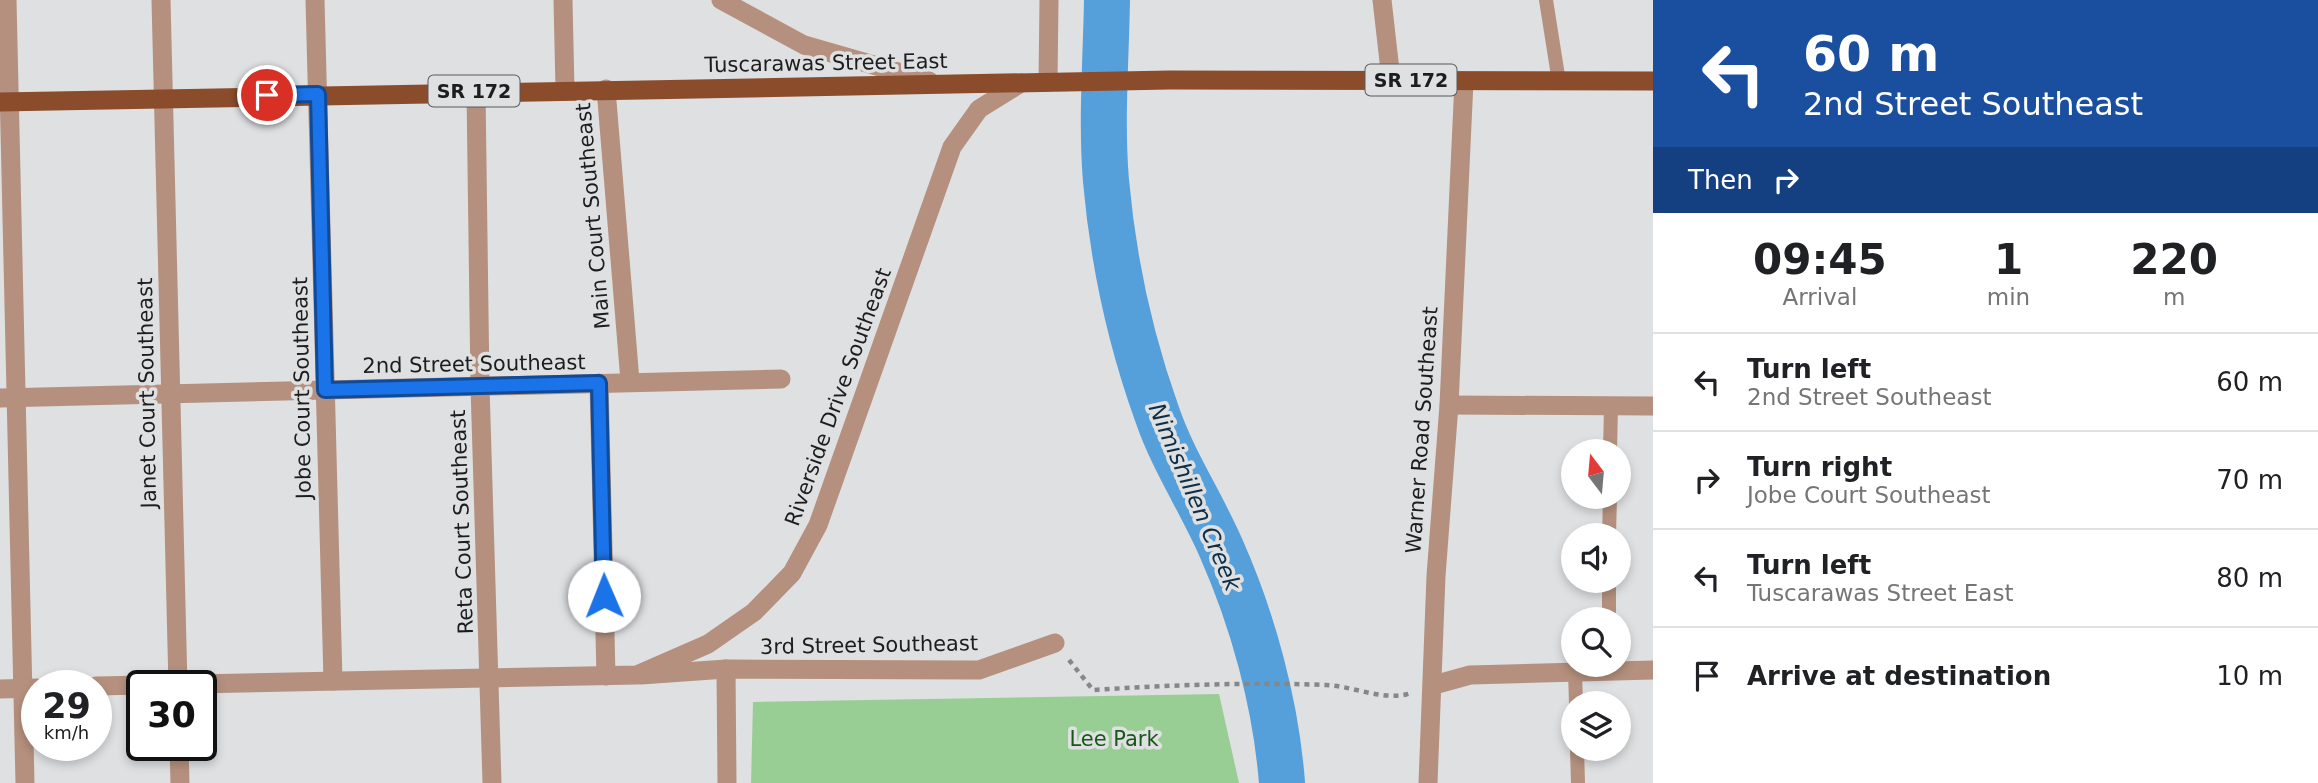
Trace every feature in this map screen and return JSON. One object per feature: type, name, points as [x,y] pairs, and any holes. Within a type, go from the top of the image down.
[{"type":"main road","name":"Tuscarawas Street East","points":[[4,102],[565,89],[1170,80],[1653,81]]},
{"type":"street","points":[[7,0],[4,102],[8,398],[29,670]]},
{"type":"street","name":"Janet Court Southeast","points":[[161,0],[178,670]]},
{"type":"street","name":"Jobe Court Southeast","points":[[315,0],[333,681]]},
{"type":"street","points":[[563,0],[565,89]]},
{"type":"street","points":[[721,0],[804,45],[856,62],[948,84]]},
{"type":"street","points":[[1048,82],[1049,0]]},
{"type":"street","points":[[1382,0],[1391,79]]},
{"type":"street","name":"Warner Road Southeast","points":[[1428,783],[1434,685],[1436,576],[1449,405],[1464,81]]},
{"type":"street","name":"Riverside Drive Southeast","points":[[637,675],[699,649],[739,625],[782,586],[802,558],[818,525],[953,147],[979,110],[1021,83]]},
{"type":"street","name":"Main Court Southeast","points":[[606,89],[630,382]]},
{"type":"street","name":"Reta Court Southeast","points":[[476,91],[480,386],[491,678],[492,783]]},
{"type":"street","name":"2nd Street Southeast","points":[[8,398],[781,379]]},
{"type":"street","points":[[599,383],[606,676]]},
{"type":"street","points":[[1449,405],[1653,406]]},
{"type":"street","name":"3rd Street Southeast","points":[[217,684],[606,676],[726,669],[979,670],[1055,643]]},
{"type":"street","points":[[726,669],[727,783]]},
{"type":"street","points":[[1631,669],[1653,670]]},
{"type":"street","points":[[1434,685],[1470,674],[1561,671]]},
{"type":"street","points":[[0,689],[21,688]]},
{"type":"street","points":[[25,783],[26,761]]},
{"type":"street","points":[[179,761],[180,783]]},
{"type":"lane","points":[[1546,0],[1559,82]]},
{"type":"lane","points":[[1610,439],[1611,406]]},
{"type":"lane","points":[[1577,761],[1578,783]]},
{"type":"path","points":[[1055,643],[1093,690],[1217,682],[1331,685],[1400,697],[1434,685]]},
{"type":"green space","name":"Lee Park","points":[[1219,694],[1239,783],[751,783],[753,702]]},
{"type":"waterway","name":"Nimishillen Creek","points":[[1107,0],[1104,113],[1106,181],[1124,299],[1147,386],[1164,431],[1221,548],[1253,633],[1274,723],[1282,783]]},
{"type":"route","points":[[267,95],[318,94],[325,390],[599,383],[604,596]]}]
